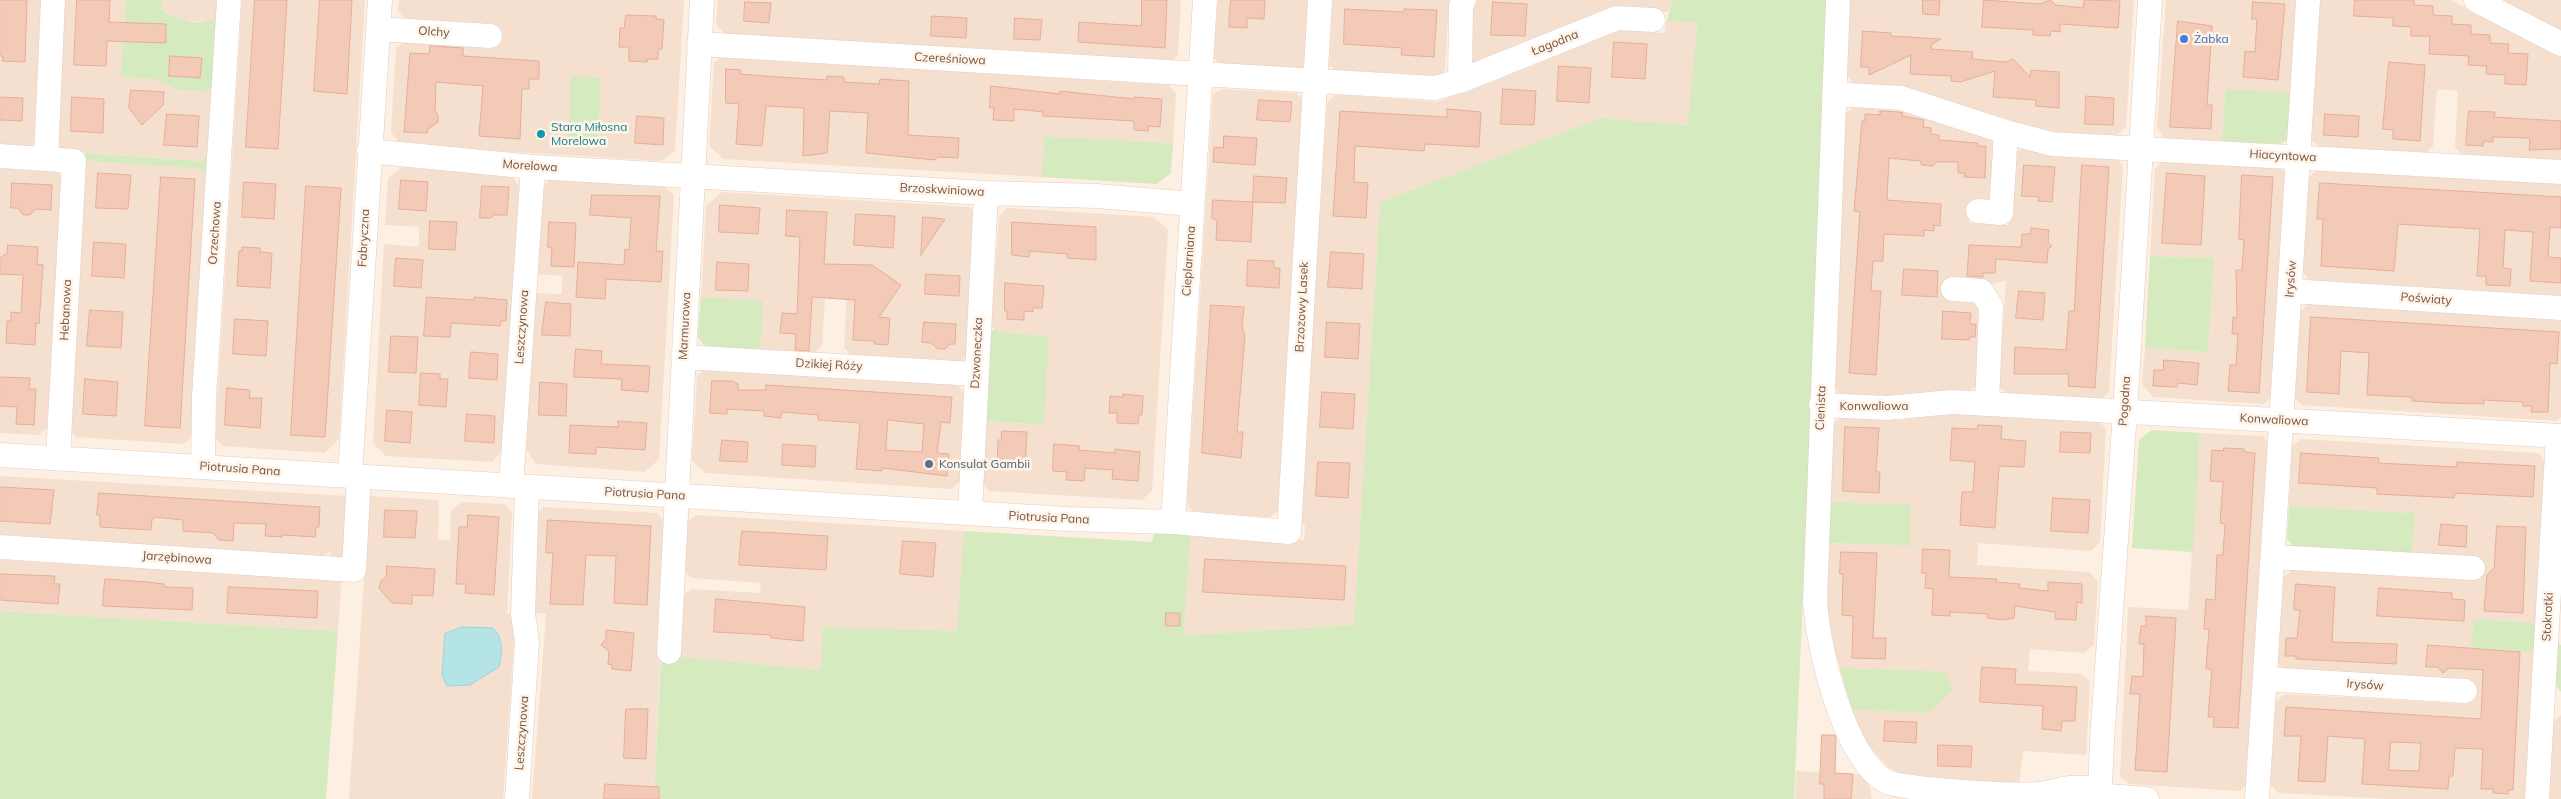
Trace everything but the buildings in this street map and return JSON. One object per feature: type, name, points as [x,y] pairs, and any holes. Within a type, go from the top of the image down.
[{"type":"street","points":[[0,156],[46,159],[53,0]]},
{"type":"street","name":"Orzechowa","points":[[203,466],[204,397],[229,0]]},
{"type":"street","name":"Fabryczna","points":[[354,570],[354,476],[370,151],[380,0]]},
{"type":"street","name":"Marmurowa","points":[[669,652],[702,0]]},
{"type":"street","name":"Cieplarniana","points":[[1173,522],[1205,0]]},
{"type":"street","points":[[1316,83],[1320,0]]},
{"type":"street","points":[[1460,81],[1461,6],[1464,0]]},
{"type":"street","name":"Cienista","points":[[1838,0],[1815,601],[1818,632],[1826,670],[1846,724],[1864,758],[1886,790]]},
{"type":"street","name":"Pogodna","points":[[2104,794],[2150,0]]},
{"type":"street","points":[[2476,0],[2561,44]]},
{"type":"street","name":"Irysów","points":[[2257,799],[2300,156],[2308,1]]},
{"type":"street","name":"Łagodna","points":[[1200,74],[1316,83],[1435,88],[1460,81],[1616,18],[1653,20]]},
{"type":"street","name":"Olchy","points":[[378,29],[490,36]]},
{"type":"street","name":"Czereśniowa","points":[[699,44],[1200,74]]},
{"type":"street","name":"Brzozowy Lasek","points":[[1289,532],[1316,83]]},
{"type":"street","name":"Hiacyntowa","points":[[1834,94],[1901,98],[2006,132],[2052,144],[2300,156],[2561,172]]},
{"type":"street","points":[[1978,212],[2001,213],[2006,132]]},
{"type":"street","name":"Morelowa","points":[[370,151],[533,167],[692,175]]},
{"type":"street","name":"Hebanowa","points":[[46,159],[74,162],[58,458]]},
{"type":"street","name":"Leszczynowa","points":[[517,799],[527,642],[524,614],[519,487],[533,167]]},
{"type":"street","name":"Brzoskwiniowa","points":[[692,175],[986,193],[1097,196],[1192,204]]},
{"type":"street","name":"Dzwoneczka","points":[[970,513],[975,374],[986,193]]},
{"type":"street","points":[[1952,289],[1981,292],[1991,306],[1987,404]]},
{"type":"street","name":"Poświaty","points":[[2290,290],[2561,308]]},
{"type":"street","name":"Dzikiej Róży","points":[[683,357],[975,374]]},
{"type":"street","name":"Konwaliowa","points":[[1821,406],[1887,408],[1939,402],[2559,436]]},
{"type":"street","name":"Stokrotki","points":[[2538,799],[2552,702],[2559,436]]},
{"type":"street","name":"Piotrusia Pana","points":[[0,455],[1084,520],[1173,522],[1289,532]]},
{"type":"street","name":"Jarzębinowa","points":[[0,547],[354,570]]},
{"type":"street","points":[[2274,556],[2474,568]]},
{"type":"street","name":"Irysów","points":[[2265,678],[2465,691]]},
{"type":"street","points":[[1886,790],[1913,788],[2039,797],[2069,788],[2147,799]]},
{"type":"shaded area","points":[[0,0],[41,0],[34,142],[27,150],[0,148]]},
{"type":"shaded area","points":[[64,0],[126,0],[121,77],[156,79],[178,90],[204,92],[215,84],[211,153],[201,161],[63,151],[56,143]]},
{"type":"shaded area","points":[[162,0],[220,0],[219,15],[209,22],[183,21],[161,9]]},
{"type":"shaded area","points":[[242,0],[365,0],[339,439],[325,453],[223,446],[215,438]]},
{"type":"shaded area","points":[[399,0],[684,0],[675,151],[661,161],[401,145],[391,132],[396,48],[406,41],[494,47],[496,26],[406,20],[398,11]]},
{"type":"shaded area","points":[[718,0],[1181,0],[1178,55],[1171,62],[725,34],[716,25]]},
{"type":"shaded area","points":[[1218,0],[1311,0],[1308,63],[1299,70],[1222,66],[1213,57]]},
{"type":"shaded area","points":[[1333,0],[1449,0],[1445,70],[1437,78],[1338,73],[1329,64]]},
{"type":"shaded area","points":[[1477,0],[1672,0],[1668,12],[1614,7],[1473,66],[1468,63],[1472,9]]},
{"type":"shaded area","points":[[1850,0],[2134,0],[2126,127],[2116,136],[2048,131],[1945,101],[1855,85],[1847,75]]},
{"type":"shaded area","points":[[2166,0],[2296,0],[2292,93],[2225,90],[2222,142],[2165,139],[2157,128]]},
{"type":"shaded area","points":[[2319,0],[2451,0],[2561,56],[2561,162],[2463,155],[2455,148],[2458,91],[2437,89],[2433,146],[2425,154],[2320,147],[2310,139]]},
{"type":"shaded area","points":[[2499,0],[2561,0],[2561,32]]},
{"type":"shaded area","points":[[1667,21],[1697,23],[1689,125],[1601,118],[1380,202],[1354,625],[1184,635],[1190,535],[1304,540],[1305,525],[1300,525],[1327,103],[1336,94],[1437,102],[1618,30],[1664,33]]},
{"type":"shaded area","points":[[722,56],[1168,85],[1176,93],[1173,143],[1044,136],[1042,177],[723,159],[709,145],[714,63]]},
{"type":"shaded area","points":[[1222,89],[1296,93],[1305,101],[1279,510],[1270,517],[1195,513],[1187,504],[1213,94]]},
{"type":"shaded area","points":[[1854,107],[1903,111],[1990,137],[1997,146],[1994,192],[1986,202],[1971,201],[1969,223],[2009,225],[2013,158],[2018,151],[2026,148],[2115,157],[2123,166],[2109,392],[2100,400],[2007,394],[1999,386],[2006,280],[1994,284],[1966,282],[1951,277],[1950,299],[1974,300],[1981,309],[1978,384],[1968,392],[1885,397],[1842,396],[1834,386],[1845,114]]},
{"type":"shaded area","points":[[2163,160],[2280,167],[2287,176],[2273,395],[2264,404],[2153,397],[2142,384],[2145,348],[2208,352],[2214,258],[2150,256],[2155,169]]},
{"type":"shaded area","points":[[85,161],[201,169],[209,178],[193,436],[184,444],[76,437],[69,429]]},
{"type":"shaded area","points":[[402,167],[509,174],[519,185],[504,449],[492,462],[386,456],[373,443],[384,244],[419,247],[419,227],[385,225],[388,178]]},
{"type":"shaded area","points":[[0,168],[56,171],[63,179],[47,428],[39,435],[0,433]]},
{"type":"shaded area","points":[[2318,169],[2561,183],[2561,297],[2311,282],[2303,273],[2309,177]]},
{"type":"shaded area","points":[[553,177],[661,183],[674,195],[659,459],[645,472],[536,464],[526,449],[536,293],[562,294],[562,276],[537,274],[542,187]]},
{"type":"shaded area","points":[[722,192],[969,207],[977,214],[968,355],[960,363],[851,355],[844,348],[847,293],[829,292],[829,298],[825,298],[822,346],[813,354],[760,351],[701,297],[706,206]]},
{"type":"shaded area","points":[[1007,208],[1154,217],[1168,230],[1152,491],[1142,500],[989,491],[982,483],[986,421],[1043,425],[1049,336],[999,332],[991,327],[999,216]]},
{"type":"shaded area","points":[[2309,304],[2561,319],[2561,417],[2557,421],[2302,405],[2294,397],[2300,311]]},
{"type":"shaded area","points":[[705,368],[957,385],[966,394],[961,481],[951,489],[705,473],[692,461],[697,377]]},
{"type":"shaded area","points":[[1953,412],[2098,421],[2106,428],[2100,542],[2091,551],[1978,543],[1977,565],[2089,572],[2098,581],[2094,645],[2084,653],[2030,649],[2028,671],[2082,674],[2090,682],[2086,755],[2023,751],[2019,784],[1907,778],[1887,766],[1865,741],[1852,710],[1928,713],[1943,671],[1840,668],[1828,626],[1828,543],[1910,546],[1829,502],[1833,425],[1841,417],[1902,420]]},
{"type":"shaded area","points":[[2200,433],[2263,436],[2269,446],[2248,782],[2240,791],[2130,784],[2120,777],[2128,607],[2188,610]]},
{"type":"shaded area","points":[[2301,439],[2538,453],[2545,462],[2536,623],[2473,619],[2471,648],[2534,652],[2526,799],[2390,799],[2278,793],[2270,784],[2275,702],[2285,694],[2468,704],[2469,683],[2286,672],[2278,663],[2283,578],[2292,570],[2475,580],[2476,559],[2412,554],[2415,513],[2289,506],[2292,447]]},
{"type":"shaded area","points":[[0,476],[347,496],[338,631],[0,611],[0,560],[330,579],[331,551],[322,557],[0,537]]},
{"type":"shaded area","points":[[370,496],[439,500],[438,540],[450,540],[451,510],[462,502],[504,504],[512,512],[507,614],[516,614],[503,799],[349,799]]},
{"type":"shaded area","points":[[544,507],[657,513],[666,522],[654,799],[532,799],[546,614],[529,612],[535,515]]},
{"type":"shaded area","points":[[696,515],[964,531],[958,631],[823,628],[822,670],[679,657],[683,596],[691,589],[760,593],[761,583],[691,578],[685,570],[687,523]]},
{"type":"shaded area","points":[[2561,715],[2561,799],[2548,799],[2552,723]]},
{"type":"shaded area","points":[[1796,771],[1867,775],[1872,799],[1795,799]]},
{"type":"green space","points":[[126,0],[162,0],[161,10],[190,22],[204,22],[212,20],[219,15],[215,84],[205,92],[178,90],[156,79],[121,77]]},
{"type":"green space","points":[[1672,0],[1829,0],[1794,799],[654,799],[661,655],[821,670],[823,627],[957,631],[964,531],[1152,542],[1155,528],[1190,535],[1184,635],[1354,625],[1380,202],[1601,118],[1688,125],[1697,23],[1667,21]]},
{"type":"green space","points":[[571,76],[601,78],[598,145],[568,143]]},
{"type":"green space","points":[[2225,89],[2292,93],[2289,139],[2280,144],[2222,142]]},
{"type":"green space","points":[[1044,136],[1173,143],[1171,173],[1157,184],[1042,177]]},
{"type":"green space","points":[[85,153],[201,161],[211,153],[209,178],[201,169],[85,161]]},
{"type":"green space","points":[[2150,256],[2214,258],[2208,352],[2145,348]]},
{"type":"green space","points":[[701,297],[763,301],[760,351],[706,347],[698,338]]},
{"type":"green space","points":[[995,329],[999,332],[1049,336],[1044,425],[986,421],[987,333]]},
{"type":"green space","points":[[2152,430],[2200,433],[2193,552],[2132,548],[2139,440]]},
{"type":"green space","points":[[1829,502],[1911,505],[1911,546],[1828,543]]},
{"type":"green space","points":[[2289,506],[2415,513],[2412,554],[2294,547],[2287,539]]},
{"type":"green space","points":[[0,611],[338,631],[326,799],[0,799]]},
{"type":"green space","points":[[2473,619],[2536,623],[2534,652],[2471,648]]},
{"type":"green space","points":[[2557,645],[2561,645],[2561,692],[2555,684]]},
{"type":"green space","points":[[1840,668],[1944,671],[1954,689],[1928,713],[1852,710]]},
{"type":"water","points":[[462,627],[493,628],[497,632],[501,641],[499,667],[470,685],[447,686],[442,675],[445,634]]},
{"type":"place","name":"Żabka","points":[[2184,39]]},
{"type":"place","name":"Stara Miłosna Morelowa","points":[[541,134]]},
{"type":"place","name":"Konsulat Gambii","points":[[929,464]]}]
